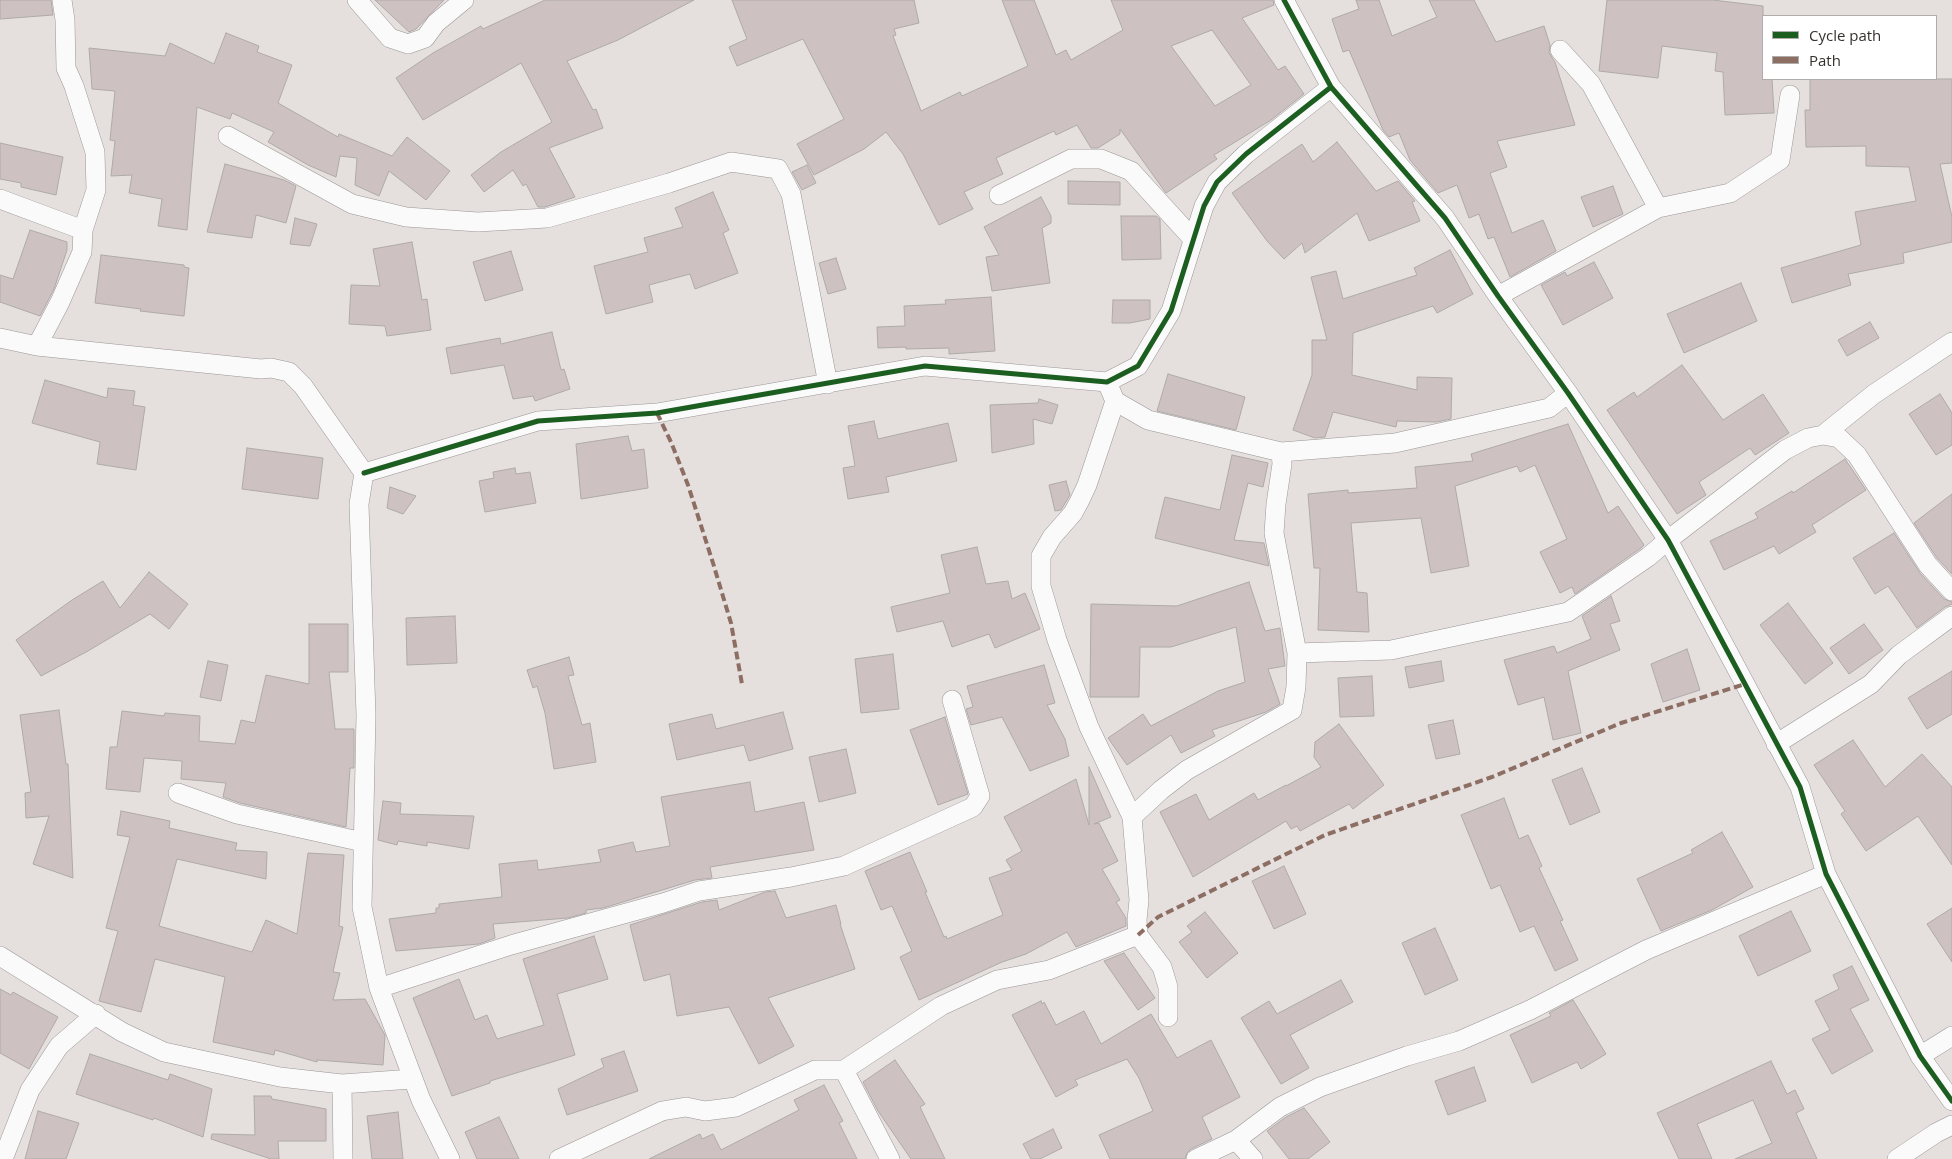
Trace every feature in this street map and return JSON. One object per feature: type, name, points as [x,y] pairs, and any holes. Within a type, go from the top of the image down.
[{"type":"street","points":[[37,346],[60,302],[82,252],[82,230],[96,190],[95,152],[74,86],[66,68],[65,20],[62,0]]},
{"type":"street","points":[[356,0],[390,38],[408,44],[425,38],[436,23],[464,0]]},
{"type":"street","points":[[1284,0],[1331,87],[1445,218],[1668,540],[1800,787],[1826,874],[1920,1056],[1952,1101]]},
{"type":"street","points":[[1560,50],[1591,84],[1658,208]]},
{"type":"street","points":[[364,473],[538,421],[657,413],[925,366],[1107,382],[1138,366],[1171,311],[1204,206],[1217,182],[1246,154],[1331,87]]},
{"type":"street","points":[[1498,296],[1658,208],[1730,193],[1780,160],[1790,95]]},
{"type":"street","points":[[228,136],[352,204],[406,217],[469,221],[547,218],[669,184],[731,162],[778,169],[791,194],[828,384]]},
{"type":"street","points":[[999,196],[1071,159],[1101,159],[1131,171],[1194,239]]},
{"type":"street","points":[[0,199],[82,230]]},
{"type":"street","points":[[0,338],[37,346],[261,369],[271,368],[289,372],[303,386],[364,473],[359,504],[366,715],[362,907],[379,988],[420,1100],[450,1159]]},
{"type":"street","points":[[1823,435],[1874,394],[1952,342]]},
{"type":"street","points":[[1107,382],[1115,401],[1148,420],[1281,452],[1394,443],[1549,408],[1568,393]]},
{"type":"street","points":[[1115,401],[1087,485],[1079,502],[1073,513],[1052,537],[1041,556],[1041,586],[1057,640],[1089,727],[1132,817],[1139,900],[1138,934],[1162,967],[1168,987],[1168,1017]]},
{"type":"street","points":[[1297,654],[1391,650],[1568,612],[1648,557],[1785,450],[1808,438],[1823,435],[1839,438],[1857,455],[1928,565],[1952,591]]},
{"type":"street","points":[[1132,817],[1160,790],[1188,770],[1292,710],[1297,654],[1274,533],[1282,464],[1281,452]]},
{"type":"street","points":[[1776,744],[1871,684],[1899,655],[1952,616]]},
{"type":"street","points":[[379,988],[521,942],[663,903],[699,891],[791,877],[844,866],[973,807],[980,796],[952,700]]},
{"type":"street","points":[[178,792],[237,814],[363,842]]},
{"type":"street","points":[[1196,1159],[1236,1140],[1280,1107],[1320,1087],[1407,1056],[1458,1042],[1530,1010],[1646,950],[1826,874]]},
{"type":"street","points":[[559,1159],[662,1112],[686,1107],[705,1111],[736,1107],[816,1070],[844,1070],[941,1006],[997,980],[1049,970],[1138,934]]},
{"type":"street","points":[[0,956],[96,1014],[122,1032],[164,1052],[280,1077],[342,1084],[412,1079]]},
{"type":"street","points":[[3,1159],[30,1090],[59,1046],[96,1014]]},
{"type":"street","points":[[1920,1056],[1952,1036]]},
{"type":"street","points":[[844,1070],[890,1159]]},
{"type":"street","points":[[342,1084],[343,1159]]},
{"type":"street","points":[[1896,1159],[1952,1125]]},
{"type":"street","points":[[1236,1140],[1253,1159]]},
{"type":"building","points":[[0,0],[51,0],[53,15],[0,19]]},
{"type":"building","points":[[375,0],[444,0],[416,29],[409,32]]},
{"type":"building","points":[[545,0],[694,0],[618,40],[567,61],[593,110],[596,109],[603,128],[549,148],[575,197],[545,207],[538,207],[526,184],[523,186],[513,170],[484,192],[471,175],[501,152],[552,122],[521,63],[423,120],[396,78],[433,53],[481,26],[483,29]]},
{"type":"building","points":[[732,0],[914,0],[919,23],[894,29],[896,35],[893,36],[921,111],[960,92],[962,96],[1028,66],[1002,0],[1034,0],[1056,55],[1066,50],[1071,60],[1123,30],[1111,0],[1273,0],[1274,5],[1242,18],[1278,70],[1285,66],[1304,94],[1271,120],[1214,155],[1217,159],[1166,193],[1120,129],[1120,134],[1098,148],[1091,148],[1077,125],[1056,135],[1054,131],[996,158],[1003,174],[964,192],[973,209],[939,225],[903,154],[886,132],[864,149],[814,175],[797,144],[844,119],[803,39],[737,66],[729,47],[747,39]],"holes":[[[1212,30],[1251,85],[1215,106],[1171,46]]]},
{"type":"building","points":[[1356,0],[1379,0],[1392,36],[1437,17],[1429,0],[1474,0],[1496,42],[1544,26],[1550,45],[1549,53],[1555,62],[1575,125],[1497,141],[1507,167],[1490,173],[1512,233],[1543,220],[1556,251],[1510,277],[1494,237],[1488,239],[1479,214],[1469,218],[1457,185],[1438,193],[1410,160],[1399,133],[1389,137],[1383,130],[1349,50],[1343,52],[1332,19],[1359,9]]},
{"type":"building","points":[[1607,0],[1713,0],[1763,6],[1762,80],[1772,80],[1774,113],[1725,115],[1723,72],[1715,71],[1717,53],[1662,46],[1658,78],[1599,71]]},
{"type":"building","points":[[226,33],[259,46],[257,52],[292,65],[278,103],[338,137],[339,134],[392,156],[407,137],[450,171],[426,200],[389,171],[379,196],[355,185],[357,158],[340,156],[336,177],[308,165],[268,142],[274,132],[232,113],[230,119],[197,107],[187,230],[158,226],[162,199],[129,193],[132,175],[111,176],[115,141],[110,140],[115,91],[92,89],[89,48],[165,56],[170,43],[214,64]]},
{"type":"building","points":[[1952,79],[1952,163],[1940,164],[1952,217],[1952,242],[1903,253],[1904,263],[1848,274],[1851,285],[1792,303],[1781,268],[1861,245],[1855,212],[1916,201],[1909,167],[1866,166],[1866,146],[1806,147],[1805,110],[1810,110],[1810,80]]},
{"type":"building","points":[[1337,142],[1376,191],[1398,181],[1415,201],[1412,202],[1420,221],[1369,241],[1357,213],[1305,253],[1302,243],[1284,259],[1267,241],[1232,193],[1302,144],[1313,162]]},
{"type":"building","points":[[0,143],[63,157],[56,195],[21,187],[21,183],[0,179]]},
{"type":"building","points":[[225,164],[284,180],[296,186],[286,223],[256,215],[252,238],[207,232]]},
{"type":"building","points":[[807,165],[816,183],[802,190],[792,172]]},
{"type":"building","points":[[1068,181],[1120,182],[1120,205],[1068,204]]},
{"type":"building","points":[[1613,186],[1623,214],[1593,227],[1581,197]]},
{"type":"building","points":[[713,192],[729,230],[723,233],[738,273],[695,289],[690,274],[649,285],[653,302],[606,314],[594,266],[648,252],[644,238],[683,227],[675,208]]},
{"type":"building","points":[[1041,197],[1051,216],[1051,223],[1042,228],[1050,283],[992,291],[986,257],[999,255],[984,227]]},
{"type":"building","points":[[1121,216],[1156,216],[1160,219],[1161,259],[1122,260]]},
{"type":"building","points":[[295,218],[317,224],[310,246],[290,244]]},
{"type":"building","points":[[30,230],[67,242],[67,250],[54,289],[40,316],[0,302],[0,275],[13,279]]},
{"type":"building","points":[[412,242],[422,300],[427,299],[431,330],[387,336],[385,326],[349,324],[351,285],[380,286],[373,249]]},
{"type":"building","points":[[1450,250],[1473,294],[1437,313],[1433,306],[1353,333],[1352,375],[1417,390],[1417,377],[1452,378],[1451,419],[1436,422],[1397,421],[1396,427],[1333,412],[1325,437],[1315,438],[1293,430],[1312,375],[1312,340],[1327,340],[1311,277],[1336,271],[1343,299],[1417,275],[1414,268]]},
{"type":"building","points":[[511,251],[523,290],[485,301],[473,262]]},
{"type":"building","points":[[101,255],[184,265],[184,267],[189,268],[184,316],[95,303]]},
{"type":"building","points":[[836,258],[846,289],[828,294],[819,263]]},
{"type":"building","points":[[1594,262],[1613,298],[1563,325],[1541,285],[1565,272],[1567,276]]},
{"type":"building","points":[[1741,283],[1757,321],[1684,353],[1667,314]]},
{"type":"building","points":[[991,297],[995,351],[949,354],[949,348],[878,348],[877,327],[905,326],[904,306],[946,304],[945,300]]},
{"type":"building","points":[[1113,300],[1150,300],[1150,319],[1130,323],[1112,323]]},
{"type":"building","points":[[1870,322],[1879,338],[1847,356],[1838,340]]},
{"type":"building","points":[[552,332],[561,370],[564,369],[570,389],[535,401],[533,396],[513,399],[504,365],[451,374],[446,348],[500,338],[501,344]]},
{"type":"building","points":[[1682,365],[1723,420],[1763,394],[1789,433],[1755,455],[1750,448],[1699,482],[1706,495],[1677,514],[1607,410],[1634,392],[1637,397]]},
{"type":"building","points":[[1168,374],[1245,397],[1236,430],[1157,411]]},
{"type":"building","points":[[45,380],[107,398],[108,388],[135,391],[133,405],[145,407],[136,470],[97,464],[100,442],[32,423]]},
{"type":"building","points":[[1940,394],[1952,413],[1952,445],[1936,455],[1909,414]]},
{"type":"building","points":[[1039,399],[1058,405],[1052,424],[1033,419],[1034,444],[992,453],[990,405],[1038,403]]},
{"type":"building","points":[[874,421],[878,439],[948,423],[957,461],[886,477],[889,492],[848,499],[843,468],[855,466],[848,426]]},
{"type":"building","points":[[1568,424],[1608,513],[1618,506],[1644,545],[1641,548],[1575,594],[1572,587],[1560,593],[1540,552],[1567,539],[1535,465],[1520,472],[1517,466],[1455,486],[1469,566],[1431,573],[1421,518],[1351,523],[1357,592],[1367,593],[1369,632],[1318,630],[1320,568],[1314,568],[1308,494],[1348,490],[1348,493],[1417,488],[1415,467],[1473,461],[1471,454]]},
{"type":"building","points":[[628,436],[632,451],[644,449],[648,488],[581,499],[576,444]]},
{"type":"building","points":[[247,448],[323,458],[318,499],[242,489]]},
{"type":"building","points":[[1232,455],[1268,463],[1263,487],[1248,483],[1234,540],[1264,543],[1269,566],[1155,538],[1165,497],[1220,510]]},
{"type":"building","points":[[1845,459],[1866,490],[1812,525],[1816,532],[1779,554],[1774,546],[1724,570],[1710,541],[1758,518],[1755,513],[1792,491],[1793,493]]},
{"type":"building","points":[[515,468],[516,474],[530,472],[536,503],[485,512],[479,481],[494,478],[493,472]]},
{"type":"building","points":[[1066,481],[1070,495],[1061,510],[1055,511],[1049,485]]},
{"type":"building","points":[[390,487],[416,496],[403,514],[387,508]]},
{"type":"building","points":[[1952,494],[1952,574],[1937,558],[1914,523]]},
{"type":"building","points":[[1894,533],[1920,573],[1944,599],[1952,602],[1952,604],[1917,628],[1888,586],[1875,594],[1853,558]]},
{"type":"building","points":[[977,547],[986,584],[1008,581],[1012,599],[1025,593],[1040,629],[995,648],[989,634],[952,647],[943,621],[897,632],[891,607],[950,593],[941,555]]},
{"type":"building","points":[[149,572],[188,604],[169,629],[150,614],[88,651],[41,676],[16,640],[72,600],[103,581],[120,608]]},
{"type":"building","points":[[1249,582],[1265,631],[1280,628],[1285,666],[1268,669],[1280,704],[1266,712],[1212,730],[1215,736],[1181,753],[1171,735],[1127,765],[1108,738],[1143,714],[1151,726],[1218,691],[1245,682],[1236,627],[1171,647],[1140,647],[1139,697],[1090,697],[1091,604],[1177,606]]},
{"type":"building","points":[[1611,596],[1620,621],[1610,624],[1620,650],[1568,671],[1581,733],[1553,740],[1544,697],[1518,705],[1504,660],[1554,646],[1557,653],[1591,639],[1582,616]]},
{"type":"building","points":[[1788,603],[1833,663],[1805,684],[1760,625]]},
{"type":"building","points":[[455,616],[457,663],[407,665],[406,618]]},
{"type":"building","points":[[309,624],[348,624],[348,672],[329,672],[335,729],[354,729],[354,768],[350,768],[346,827],[240,803],[223,797],[226,783],[181,779],[182,761],[144,758],[140,792],[106,789],[110,747],[117,747],[122,711],[164,716],[165,713],[200,716],[199,741],[235,744],[241,720],[255,723],[266,675],[309,684]]},
{"type":"building","points":[[1864,624],[1883,650],[1849,674],[1830,648]]},
{"type":"building","points":[[1687,649],[1700,690],[1663,702],[1651,664]]},
{"type":"building","points":[[893,654],[899,709],[861,713],[855,659]]},
{"type":"building","points":[[569,657],[574,675],[568,676],[582,725],[590,723],[596,762],[554,769],[545,713],[537,686],[533,688],[527,670]]},
{"type":"building","points":[[208,661],[228,665],[221,701],[200,697]]},
{"type":"building","points":[[1441,661],[1444,681],[1409,688],[1405,667]]},
{"type":"building","points":[[1044,665],[1055,703],[1047,705],[1065,739],[1069,756],[1030,771],[1002,717],[971,725],[966,709],[973,707],[967,686]]},
{"type":"building","points":[[1952,671],[1952,714],[1927,729],[1908,698]]},
{"type":"building","points":[[1372,676],[1374,716],[1340,717],[1338,678]]},
{"type":"building","points":[[59,710],[66,764],[68,764],[73,878],[33,864],[49,816],[26,818],[25,793],[31,792],[20,715]]},
{"type":"building","points":[[783,712],[793,749],[749,761],[744,745],[677,760],[669,724],[712,714],[716,729]]},
{"type":"building","points":[[945,717],[968,794],[938,805],[910,730]]},
{"type":"building","points":[[1453,720],[1460,754],[1436,759],[1428,725]]},
{"type":"building","points":[[1339,724],[1384,785],[1353,809],[1349,804],[1300,831],[1297,826],[1291,829],[1286,821],[1193,877],[1160,812],[1196,794],[1209,820],[1254,793],[1258,800],[1321,767],[1314,757],[1315,742]]},
{"type":"building","points":[[1853,740],[1885,787],[1922,754],[1952,787],[1952,865],[1918,816],[1866,851],[1841,814],[1845,811],[1814,765]]},
{"type":"building","points":[[846,749],[856,793],[819,802],[809,757]]},
{"type":"building","points":[[1089,767],[1111,817],[1094,824],[1099,823],[1118,861],[1102,869],[1120,900],[1116,902],[1126,918],[1126,926],[1076,947],[1067,932],[1026,954],[1002,962],[919,1000],[900,957],[912,951],[892,906],[881,910],[865,871],[910,852],[944,937],[946,936],[947,939],[1003,915],[989,878],[1012,870],[1006,860],[1022,851],[1004,817],[1076,779],[1089,825]]},
{"type":"building","points":[[1582,768],[1600,812],[1570,825],[1552,780]]},
{"type":"building","points":[[750,782],[755,812],[804,802],[814,850],[710,867],[712,878],[695,880],[603,908],[586,910],[586,913],[568,918],[493,924],[495,938],[479,944],[396,951],[389,919],[436,913],[436,908],[439,908],[439,904],[502,897],[499,864],[537,860],[538,870],[601,862],[598,850],[633,842],[636,852],[670,846],[661,797]]},
{"type":"building","points":[[1504,798],[1519,839],[1528,835],[1542,866],[1539,868],[1563,920],[1560,921],[1578,960],[1555,971],[1534,926],[1520,932],[1500,885],[1491,889],[1461,815]]},
{"type":"building","points":[[383,801],[401,803],[400,814],[474,816],[469,849],[427,842],[427,846],[398,841],[397,845],[378,840]]},
{"type":"building","points":[[121,811],[170,821],[169,828],[237,843],[235,850],[267,852],[266,879],[177,859],[159,926],[252,952],[266,920],[297,934],[308,853],[344,855],[339,926],[343,927],[333,972],[340,973],[333,1000],[365,999],[385,1035],[383,1065],[317,1060],[317,1062],[275,1050],[274,1055],[213,1042],[225,977],[155,959],[141,1012],[99,1001],[118,931],[106,928],[130,837],[117,835]]},
{"type":"building","points":[[1722,832],[1753,887],[1712,910],[1661,931],[1637,879],[1693,853],[1691,850]]},
{"type":"building","points":[[1284,866],[1306,914],[1274,929],[1252,881]]},
{"type":"building","points":[[775,891],[786,918],[836,905],[840,924],[855,969],[768,998],[794,1046],[759,1064],[729,1007],[677,1016],[670,974],[644,981],[630,925],[702,902],[717,900],[719,910],[765,892]]},
{"type":"building","points":[[1952,908],[1952,962],[1927,924]]},
{"type":"building","points":[[1791,911],[1811,951],[1758,976],[1739,936]]},
{"type":"building","points":[[1205,912],[1238,953],[1207,978],[1179,942],[1192,932],[1187,926]]},
{"type":"building","points":[[1435,928],[1458,980],[1425,995],[1402,943]]},
{"type":"building","points":[[594,936],[608,979],[557,994],[575,1055],[490,1081],[490,1083],[452,1096],[413,998],[459,979],[475,1020],[487,1015],[497,1039],[544,1025],[523,959]]},
{"type":"building","points":[[1124,953],[1155,998],[1138,1010],[1104,961]]},
{"type":"building","points":[[1852,966],[1869,1000],[1850,1009],[1873,1051],[1832,1074],[1812,1039],[1830,1030],[1815,1001],[1839,989],[1833,975]]},
{"type":"building","points":[[1341,980],[1353,1002],[1290,1035],[1309,1068],[1281,1084],[1241,1018],[1269,1001],[1277,1014]]},
{"type":"building","points":[[0,989],[11,995],[13,992],[58,1017],[29,1069],[0,1053]]},
{"type":"building","points":[[1573,1000],[1606,1054],[1581,1069],[1577,1062],[1532,1083],[1510,1035],[1551,1016],[1549,1013]]},
{"type":"building","points":[[1041,1001],[1042,1004],[1044,1002],[1056,1025],[1084,1011],[1101,1044],[1151,1014],[1177,1058],[1211,1040],[1240,1097],[1202,1117],[1212,1139],[1191,1149],[1185,1159],[1110,1159],[1099,1135],[1153,1111],[1139,1078],[1127,1059],[1075,1080],[1078,1085],[1056,1097],[1012,1015]]},
{"type":"building","points":[[624,1051],[638,1091],[567,1115],[558,1089],[604,1067],[601,1059]]},
{"type":"building","points":[[90,1054],[168,1080],[170,1074],[212,1089],[203,1137],[154,1118],[153,1120],[76,1094]]},
{"type":"building","points":[[895,1060],[925,1104],[920,1107],[945,1159],[911,1159],[878,1111],[863,1082]]},
{"type":"building","points":[[1771,1061],[1787,1094],[1795,1090],[1804,1109],[1796,1113],[1817,1159],[1735,1159],[1772,1143],[1753,1100],[1697,1124],[1712,1159],[1679,1159],[1657,1113]]},
{"type":"building","points":[[1474,1067],[1486,1101],[1448,1115],[1435,1081]]},
{"type":"building","points":[[824,1085],[843,1121],[839,1123],[857,1159],[649,1159],[700,1134],[702,1139],[713,1134],[721,1150],[799,1110],[794,1100]]},
{"type":"building","points":[[254,1096],[271,1096],[272,1099],[326,1109],[326,1141],[278,1141],[279,1159],[271,1159],[211,1139],[212,1134],[255,1135]]},
{"type":"building","points":[[1304,1108],[1330,1142],[1308,1159],[1289,1159],[1267,1131],[1286,1117]]},
{"type":"building","points":[[38,1111],[79,1123],[66,1159],[25,1159]]},
{"type":"building","points":[[398,1112],[403,1159],[372,1159],[367,1116]]},
{"type":"building","points":[[499,1117],[519,1159],[477,1159],[465,1132]]},
{"type":"building","points":[[1053,1129],[1062,1148],[1040,1159],[1031,1159],[1023,1144]]},
{"type":"marked path","points":[[657,413],[688,485],[713,563],[731,623],[742,684]]},
{"type":"marked path","points":[[1138,935],[1158,917],[1325,835],[1492,777],[1621,723],[1745,684]]},
{"type":"cycle path","points":[[1284,0],[1331,87],[1445,218],[1668,540],[1800,787],[1826,874],[1920,1056],[1952,1101]]},
{"type":"cycle path","points":[[364,473],[538,421],[657,413],[925,366],[1107,382],[1138,366],[1171,311],[1204,206],[1217,182],[1246,154],[1331,87]]}]
